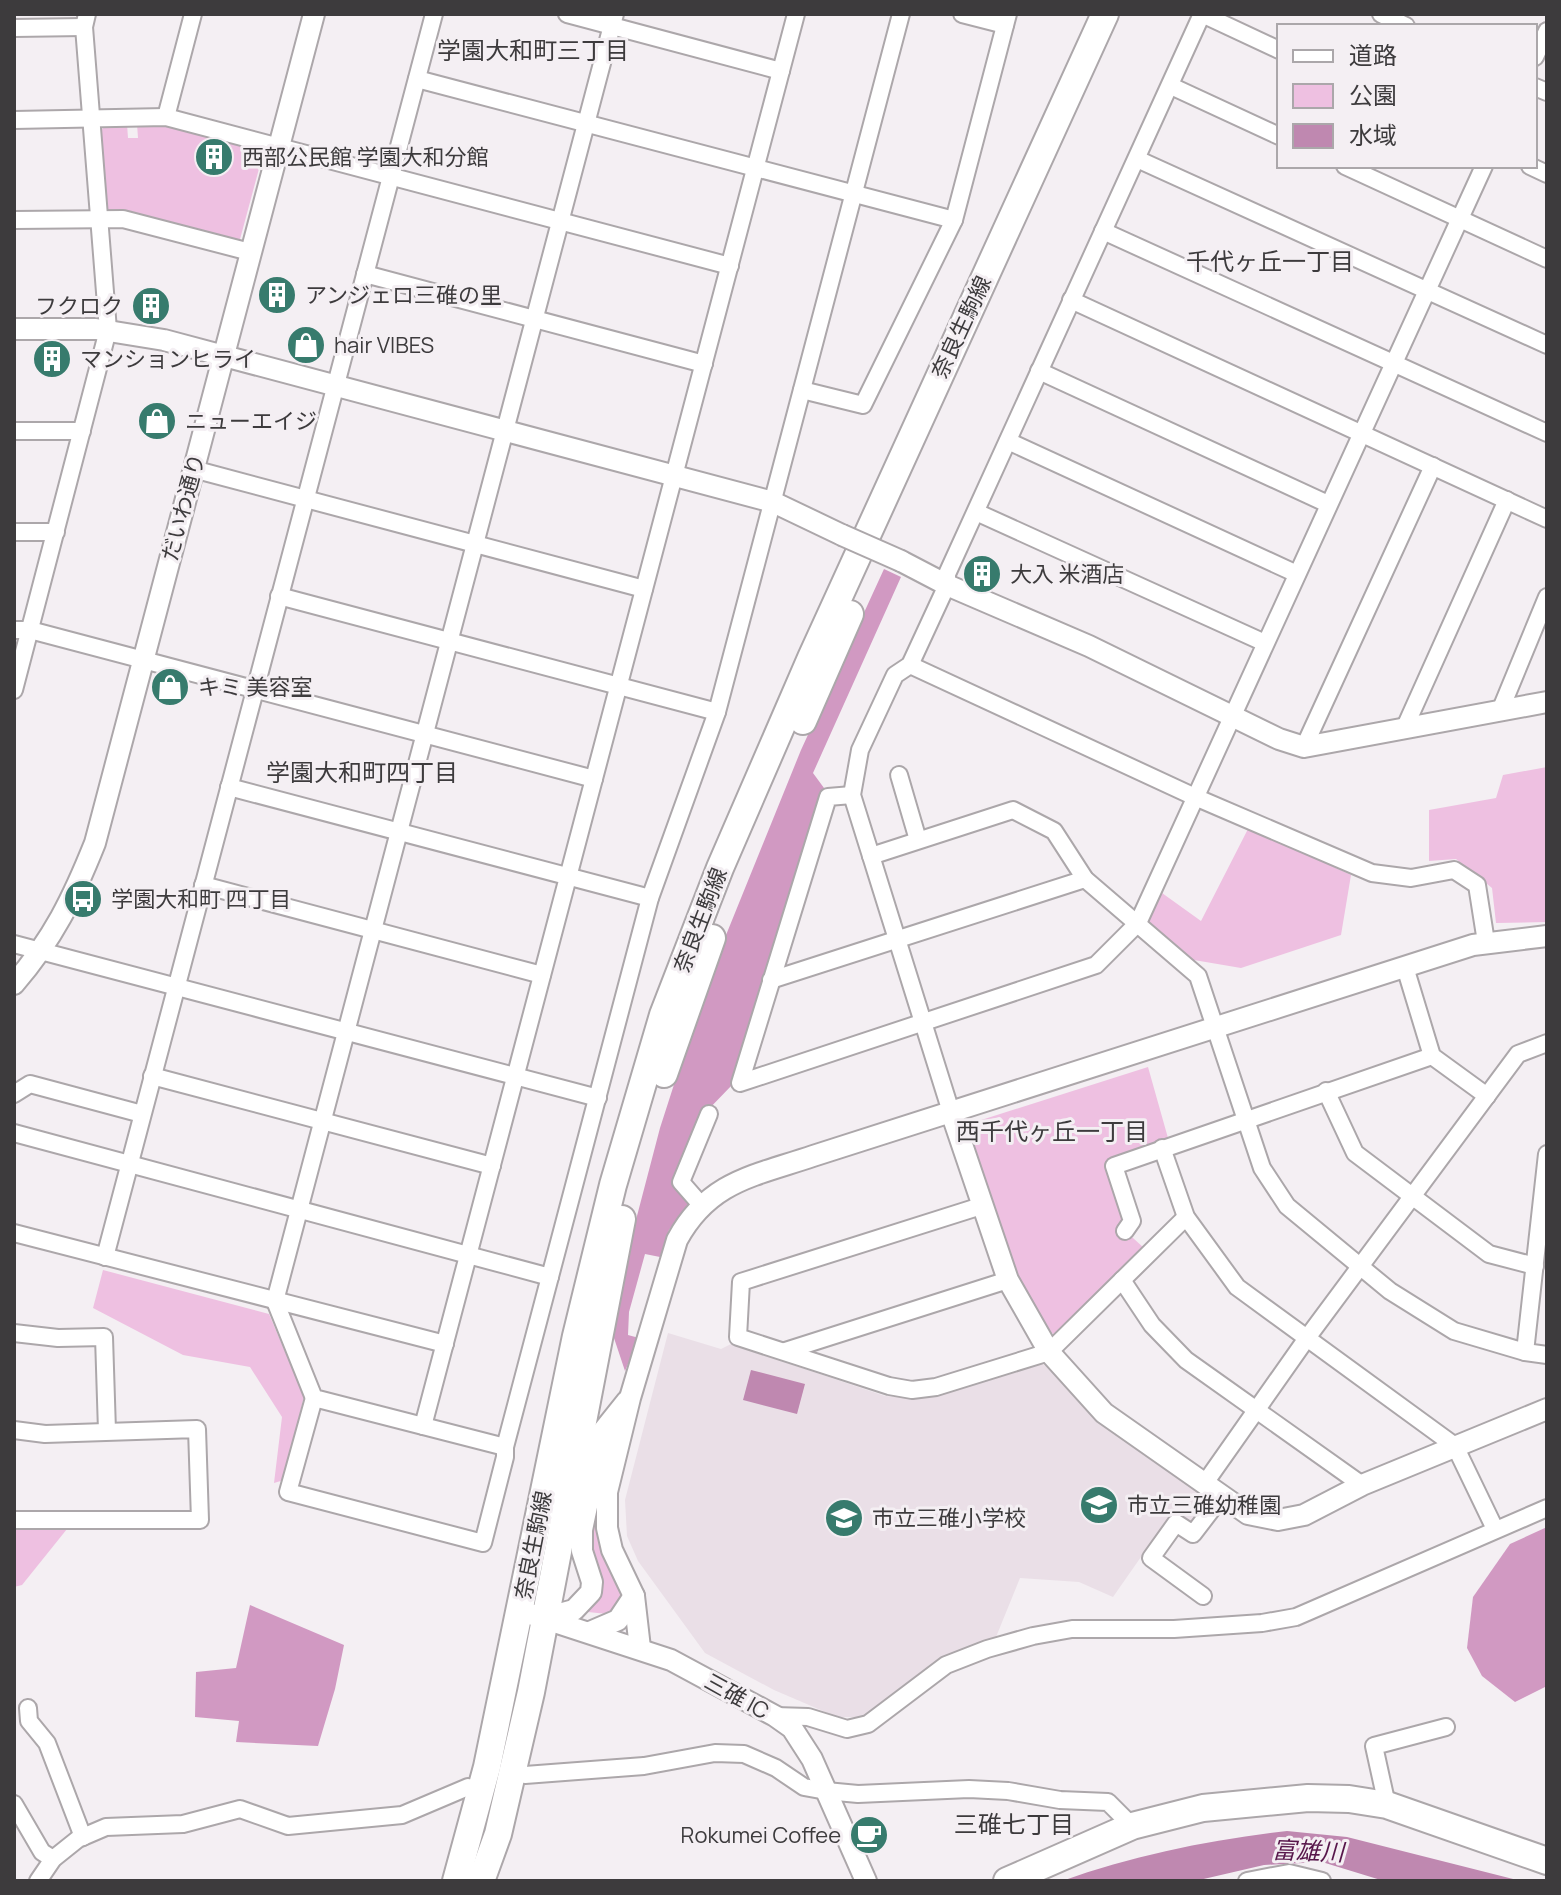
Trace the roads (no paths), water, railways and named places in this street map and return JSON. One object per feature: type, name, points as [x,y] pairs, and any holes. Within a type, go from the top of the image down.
[{"type":"main road","name":"奈良生駒線","points":[[481,1881],[498,1834],[531,1692],[533,1614],[576,1336],[613,1185],[663,1015],[720,868],[805,672],[1105,14]]},
{"type":"main road","name":"奈良生駒線","points":[[456,1881],[533,1614],[625,1201],[679,1026],[739,863],[1124,14]]},
{"type":"main road","points":[[1007,1881],[1132,1826],[1179,1813],[1240,1803],[1308,1798],[1349,1799],[1387,1805],[1547,1861]]},
{"type":"street","points":[[166,117],[193,14]]},
{"type":"street","name":"だいわ通り","points":[[14,984],[42,952],[76,891],[95,843],[314,14]]},
{"type":"street","points":[[105,1257],[434,14]]},
{"type":"street","points":[[567,14],[613,20],[781,71]]},
{"type":"street","points":[[423,1426],[796,14]]},
{"type":"street","points":[[613,20],[275,1301],[314,1398],[288,1492],[483,1543],[505,1447],[650,898],[717,712],[901,14]]},
{"type":"street","points":[[802,390],[863,405],[954,220],[1006,20],[962,14]]},
{"type":"street","points":[[1277,49],[1202,14],[947,574],[947,585],[910,665],[895,675],[860,750],[852,795],[981,1206],[1008,1280],[1049,1352],[1104,1413],[1248,1514],[1278,1520],[1304,1515],[1362,1485],[1547,1409]]},
{"type":"street","points":[[1381,14],[1402,24]]},
{"type":"street","points":[[14,28],[85,20],[108,330],[56,532],[22,630],[14,690]]},
{"type":"street","points":[[1537,53],[1547,31]]},
{"type":"street","points":[[417,79],[954,220]]},
{"type":"street","points":[[1171,86],[1277,135]]},
{"type":"street","points":[[14,120],[166,117],[730,266]]},
{"type":"street","points":[[1137,159],[1547,345]]},
{"type":"street","points":[[1349,168],[1547,259]]},
{"type":"street","points":[[852,795],[828,797],[740,1083],[1096,965],[1138,923],[1483,168]]},
{"type":"street","points":[[14,220],[123,219],[250,252]]},
{"type":"street","points":[[1103,231],[1547,433]]},
{"type":"street","points":[[365,274],[704,364]]},
{"type":"street","points":[[1071,300],[1547,519]]},
{"type":"street","points":[[14,329],[108,330],[164,340],[773,502],[947,585],[1089,646],[1279,739],[1304,747],[1547,702]]},
{"type":"street","points":[[1039,371],[1328,504]]},
{"type":"street","points":[[14,431],[82,431]]},
{"type":"street","points":[[1008,441],[1297,574]]},
{"type":"street","points":[[1304,747],[1433,466]]},
{"type":"street","points":[[193,469],[644,589]]},
{"type":"street","points":[[1405,727],[1507,500]]},
{"type":"street","points":[[976,512],[1265,643]]},
{"type":"street","points":[[14,532],[56,532]]},
{"type":"street","points":[[279,596],[717,712]]},
{"type":"street","points":[[1500,711],[1547,597]]},
{"type":"street","points":[[22,630],[594,779]]},
{"type":"street","points":[[910,665],[1195,797],[1372,873],[1411,878],[1454,870],[1477,885],[1486,942]]},
{"type":"street","points":[[899,775],[918,840]]},
{"type":"street","points":[[229,787],[650,898]]},
{"type":"street","points":[[871,856],[1013,810],[1054,831],[1085,879],[1198,976],[1262,1168],[1287,1206],[1390,1291],[1454,1331],[1525,1352],[1547,1355]]},
{"type":"street","points":[[771,980],[1085,879]]},
{"type":"street","points":[[203,885],[542,975]]},
{"type":"street","points":[[640,1648],[634,1596],[612,1550],[607,1528],[607,1492],[630,1398],[677,1240],[687,1221],[716,1192],[732,1183],[1486,942],[1547,936]]},
{"type":"street","points":[[14,944],[598,1098]]},
{"type":"street","points":[[1405,967],[1432,1056],[1487,1096]]},
{"type":"street","points":[[1203,1596],[1151,1558],[1176,1523],[1193,1534],[1256,1408],[1518,1054],[1547,1043]]},
{"type":"street","points":[[1125,1231],[1132,1221],[1114,1166],[1432,1056]]},
{"type":"street","points":[[152,1076],[492,1166]]},
{"type":"street","points":[[14,1094],[30,1084],[142,1114]]},
{"type":"street","points":[[1326,1091],[1355,1153],[1489,1254],[1535,1266]]},
{"type":"street","points":[[702,1206],[681,1182],[709,1114]]},
{"type":"street","points":[[14,1133],[550,1277]]},
{"type":"street","points":[[1162,1148],[1186,1217],[1237,1287],[1455,1446],[1495,1529]]},
{"type":"street","points":[[1525,1352],[1547,1154]]},
{"type":"street","points":[[981,1206],[741,1282],[738,1337],[889,1386],[912,1390],[936,1387],[1049,1352],[1186,1217]]},
{"type":"street","points":[[14,1233],[445,1344]]},
{"type":"street","points":[[785,1351],[1008,1280]]},
{"type":"street","points":[[1122,1280],[1152,1325],[1186,1360],[1362,1485]]},
{"type":"street","points":[[14,1333],[58,1338],[104,1337],[107,1431]]},
{"type":"street","points":[[314,1398],[505,1447]]},
{"type":"street","points":[[533,1614],[574,1610],[591,1592],[592,1582],[580,1541],[595,1460],[603,1431],[630,1398]]},
{"type":"street","points":[[14,1430],[45,1434],[197,1429],[200,1520],[14,1520]]},
{"type":"street","points":[[775,1716],[808,1717],[847,1729],[868,1724],[946,1665],[1033,1636],[1072,1629],[1174,1629],[1262,1623],[1296,1617],[1547,1508]]},
{"type":"street","points":[[590,1632],[618,1620],[634,1596]]},
{"type":"street","name":"三碓 IC","points":[[533,1614],[671,1660],[792,1728],[812,1759],[866,1881]]},
{"type":"street","points":[[28,1708],[29,1721],[47,1743],[83,1837]]},
{"type":"street","points":[[1387,1805],[1374,1746],[1446,1727]]},
{"type":"street","points":[[525,1775],[644,1766],[715,1753],[744,1754],[776,1768],[804,1787],[858,1794],[969,1789],[1008,1791],[1060,1800],[1108,1802],[1132,1826]]},
{"type":"street","points":[[17,1815],[42,1852],[48,1872],[83,1837],[106,1827],[183,1824],[240,1809],[288,1826],[402,1815],[468,1787]]},
{"type":"street","points":[[1247,1881],[1289,1873],[1322,1881]]},
{"type":"water","points":[[751,1370],[805,1384],[797,1414],[743,1400]]},
{"type":"water","name":"富雄川","points":[[1287,1831],[1347,1837],[1521,1881],[1384,1881],[1322,1862],[1264,1865],[1195,1881],[1062,1881],[1117,1863],[1173,1850]]},
{"type":"place","name":"西部公民館 学園大和分館","points":[[214,157]]},
{"type":"place","name":"アンジェロ三碓の里","points":[[277,295]]},
{"type":"place","name":"フクロク","points":[[151,306]]},
{"type":"place","name":"hair VIBES","points":[[306,345]]},
{"type":"place","name":"マンションヒライ","points":[[52,359]]},
{"type":"place","name":"ニューエイジ","points":[[157,421]]},
{"type":"place","name":"大入 米酒店","points":[[982,574]]},
{"type":"place","name":"キミ 美容室","points":[[170,687]]},
{"type":"place","name":"学園大和町 四丁目","points":[[83,899]]},
{"type":"place","name":"市立三碓幼稚園","points":[[1099,1505]]},
{"type":"place","name":"市立三碓小学校","points":[[844,1518]]},
{"type":"place","name":"Rokumei Coffee","points":[[869,1835]]},
{"type":"district","name":"学園大和町三丁目","points":[[533,49]]},
{"type":"district","name":"千代ヶ丘一丁目","points":[[1270,260]]},
{"type":"district","name":"学園大和町四丁目","points":[[362,771]]},
{"type":"district","name":"西千代ヶ丘一丁目","points":[[1052,1130]]},
{"type":"district","name":"三碓七丁目","points":[[1014,1823]]}]
